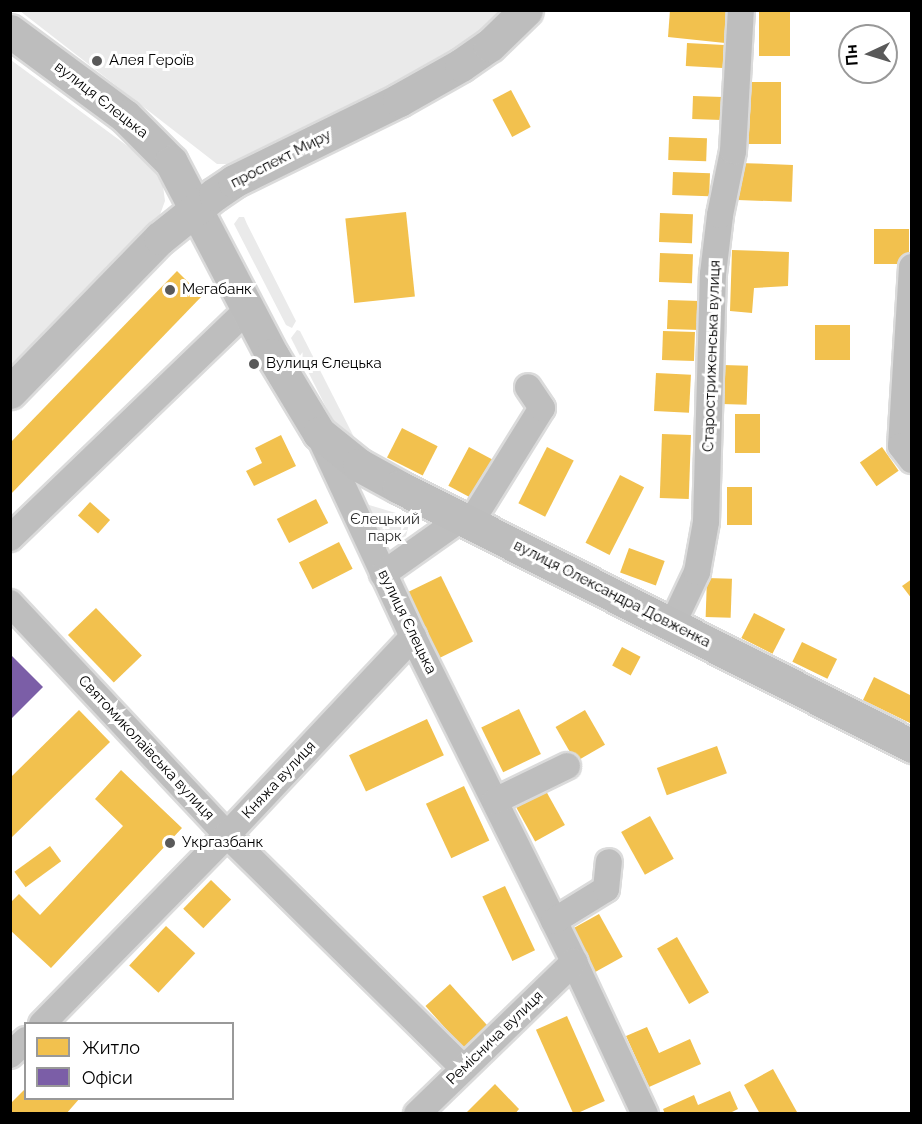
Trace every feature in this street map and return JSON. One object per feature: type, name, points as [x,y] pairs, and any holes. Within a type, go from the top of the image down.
[{"type":"main road","name":"проспект Миру","points":[[10,392],[160,238],[197,208],[234,181],[399,100],[461,65],[490,45],[526,10]]},
{"type":"main road","name":"вулиця Єлецька","points":[[10,31],[125,116],[154,142],[171,162],[272,355],[319,433]]},
{"type":"main road","name":"вулиця Олександра Довженка","points":[[319,433],[359,465],[912,746]]},
{"type":"street","name":"Старостриженська вулиця","points":[[672,625],[697,572],[706,522],[713,274],[720,215],[733,152],[741,10]]},
{"type":"street","points":[[912,267],[901,446],[912,460]]},
{"type":"street","points":[[10,538],[249,308]]},
{"type":"street","points":[[383,574],[467,520],[542,408],[528,387]]},
{"type":"street","name":"вулиця Єлецька","points":[[319,433],[413,637],[574,962],[645,1113]]},
{"type":"street","name":"Святомиколаївська вулиця","points":[[10,603],[227,836],[463,1068]]},
{"type":"street","name":"Княжа вулиця","points":[[43,1022],[227,836],[413,637]]},
{"type":"street","points":[[495,801],[567,765]]},
{"type":"street","points":[[554,921],[606,889],[609,862]]},
{"type":"street","name":"Реміснича вулиця","points":[[417,1113],[574,962]]},
{"type":"street","points":[[10,1055],[24,1042]]},
{"type":"green space","points":[[20,11],[505,11],[443,60],[235,164],[217,164]]},
{"type":"green space","points":[[11,60],[137,153],[152,168],[163,186],[165,201],[155,228],[11,378]]},
{"type":"green space","points":[[239,217],[244,217],[296,321],[292,328],[286,325],[234,224]]},
{"type":"green space","points":[[297,330],[300,331],[355,439],[333,421],[291,338]]},
{"type":"green space","name":"Єлецький парк","points":[[359,502],[406,516],[409,524],[406,536],[390,544],[378,543]]},
{"type":"building: Житло","points":[[670,10],[728,11],[725,43],[668,37]]},
{"type":"building: Житло","points":[[759,10],[790,10],[790,56],[759,56]]},
{"type":"building: Житло","points":[[687,43],[724,45],[723,68],[686,66]]},
{"type":"building: Житло","points":[[748,82],[781,82],[781,144],[748,144]]},
{"type":"building: Житло","points":[[511,90],[531,127],[512,137],[492,100]]},
{"type":"building: Житло","points":[[693,96],[730,97],[729,120],[692,119]]},
{"type":"building: Житло","points":[[669,137],[707,138],[706,161],[668,160]]},
{"type":"building: Житло","points":[[739,163],[793,165],[792,202],[738,200]]},
{"type":"building: Житло","points":[[673,172],[710,173],[709,196],[672,195]]},
{"type":"building: Житло","points":[[406,212],[415,297],[354,303],[345,218]]},
{"type":"building: Житло","points":[[660,213],[693,214],[692,243],[659,242]]},
{"type":"building: Житло","points":[[874,229],[909,229],[909,264],[874,264]]},
{"type":"building: Житло","points":[[732,250],[789,252],[788,286],[754,288],[752,313],[730,311]]},
{"type":"building: Житло","points":[[660,253],[693,254],[692,283],[659,282]]},
{"type":"building: Житло","points":[[177,271],[202,296],[10,495],[10,443]]},
{"type":"building: Житло","points":[[668,300],[700,301],[699,330],[667,329]]},
{"type":"building: Житло","points":[[815,325],[850,325],[850,360],[815,360]]},
{"type":"building: Житло","points":[[663,331],[695,332],[694,361],[662,360]]},
{"type":"building: Житло","points":[[723,365],[748,366],[747,405],[722,404]]},
{"type":"building: Житло","points":[[656,373],[691,375],[689,413],[654,411]]},
{"type":"building: Житло","points":[[735,414],[760,414],[760,453],[735,453]]},
{"type":"building: Житло","points":[[402,428],[438,446],[423,476],[387,457]]},
{"type":"building: Житло","points":[[662,434],[691,435],[689,499],[660,498]]},
{"type":"building: Житло","points":[[281,435],[296,466],[254,486],[246,471],[262,463],[255,448]]},
{"type":"building: Житло","points":[[469,447],[493,460],[472,499],[448,486]]},
{"type":"building: Житло","points":[[547,447],[574,461],[545,517],[518,503]]},
{"type":"building: Житло","points":[[882,447],[899,471],[877,486],[860,462]]},
{"type":"building: Житло","points":[[620,475],[644,487],[610,555],[585,543]]},
{"type":"building: Житло","points":[[727,487],[752,487],[752,525],[727,525]]},
{"type":"building: Житло","points":[[316,499],[328,523],[289,543],[277,519]]},
{"type":"building: Житло","points":[[90,502],[110,520],[98,533],[78,515]]},
{"type":"building: Житло","points":[[339,542],[353,569],[313,589],[299,562]]},
{"type":"building: Житло","points":[[629,548],[665,561],[656,585],[620,572]]},
{"type":"building: Житло","points":[[441,576],[473,642],[438,659],[406,593]]},
{"type":"building: Житло","points":[[707,578],[732,579],[731,618],[706,617]]},
{"type":"building: Житло","points":[[912,579],[912,599],[902,586]]},
{"type":"building: Житло","points":[[96,608],[142,655],[114,683],[68,635]]},
{"type":"building: Житло","points":[[754,613],[785,629],[772,654],[741,638]]},
{"type":"building: Житло","points":[[802,642],[837,659],[827,679],[792,662]]},
{"type":"building: Житло","points":[[622,647],[641,657],[631,675],[612,666]]},
{"type":"building: Житло","points":[[874,677],[912,696],[912,724],[863,700]]},
{"type":"building: Житло","points":[[519,709],[541,754],[503,772],[481,727]]},
{"type":"building: Житло","points":[[79,710],[110,742],[10,839],[10,778]]},
{"type":"building: Житло","points":[[585,710],[605,745],[576,762],[556,727]]},
{"type":"building: Житло","points":[[427,719],[444,755],[366,792],[349,755]]},
{"type":"building: Житло","points":[[717,746],[727,773],[667,795],[657,768]]},
{"type":"building: Житло","points":[[121,770],[182,828],[51,968],[10,930],[10,903],[19,894],[40,915],[123,826],[95,799]]},
{"type":"building: Житло","points":[[464,786],[489,840],[451,858],[426,804]]},
{"type":"building: Житло","points":[[546,791],[565,825],[535,842],[516,807]]},
{"type":"building: Житло","points":[[650,816],[674,859],[645,875],[621,832]]},
{"type":"building: Житло","points":[[50,846],[61,861],[26,887],[14,872]]},
{"type":"building: Житло","points":[[211,880],[231,899],[203,928],[183,909]]},
{"type":"building: Житло","points":[[505,886],[535,950],[512,961],[482,897]]},
{"type":"building: Житло","points":[[599,914],[623,957],[594,973],[570,930]]},
{"type":"building: Житло","points":[[166,926],[195,953],[158,993],[129,965]]},
{"type":"building: Житло","points":[[677,937],[709,992],[689,1004],[657,948]]},
{"type":"building: Житло","points":[[450,984],[492,1031],[468,1053],[425,1006]]},
{"type":"building: Житло","points":[[567,1016],[605,1101],[573,1114],[536,1030]]},
{"type":"building: Житло","points":[[647,1027],[659,1053],[690,1039],[701,1064],[649,1087],[626,1036]]},
{"type":"building: Житло","points":[[773,1069],[797,1112],[794,1114],[760,1114],[744,1085]]},
{"type":"building: Житло","points":[[495,1084],[519,1109],[515,1114],[465,1114]]},
{"type":"building: Житло","points":[[24,1090],[24,1100],[78,1100],[66,1114],[10,1114],[10,1104]]},
{"type":"building: Житло","points":[[730,1091],[738,1109],[728,1114],[665,1114],[663,1109],[694,1095],[698,1105]]},
{"type":"building: Офіси","points":[[10,654],[43,687],[10,720]]},
{"type":"place","name":"Алея Героїв","points":[[97,61]]},
{"type":"place","name":"Мегабанк","points":[[170,290]]},
{"type":"place","name":"Вулиця Єлецька","points":[[254,364]]},
{"type":"place","name":"Укргазбанк","points":[[170,843]]}]
